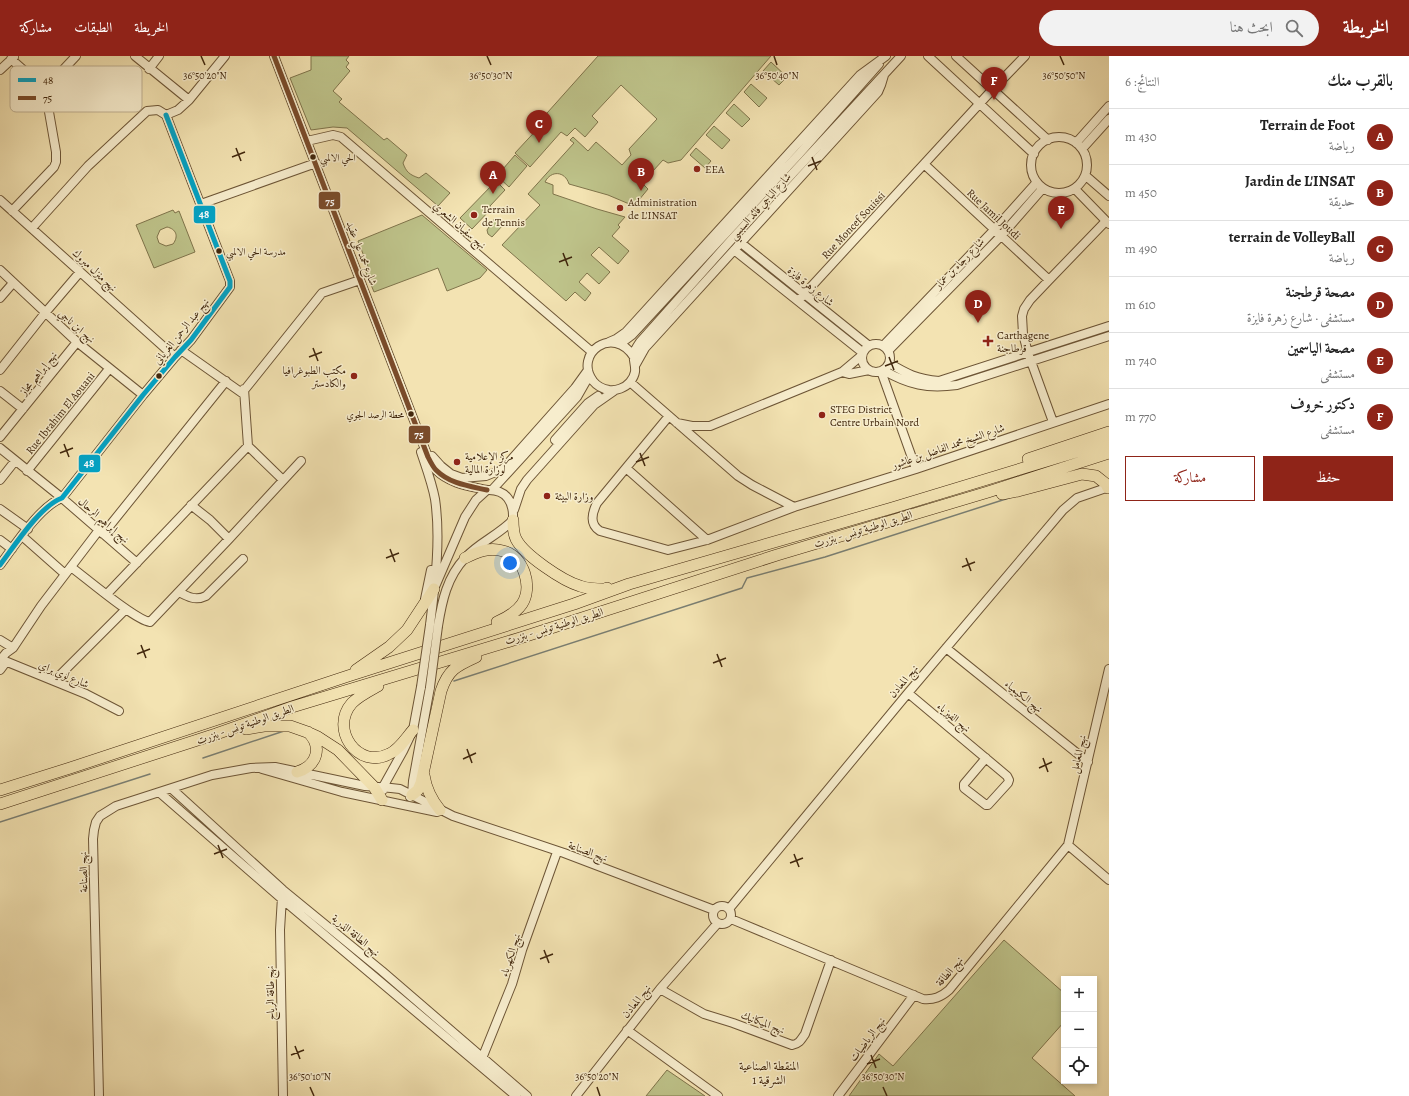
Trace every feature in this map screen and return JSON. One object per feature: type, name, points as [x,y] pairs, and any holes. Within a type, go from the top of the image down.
[{"type":"highway","points":[[968,484],[987,473],[1109,432]]},
{"type":"highway","name":"الطريق الوطنية تونس - بنزرت","points":[[0,790],[481,632],[574,604],[629,584],[892,508],[1109,442]]},
{"type":"highway","name":"الطريق الوطنية تونس - بنزرت","points":[[0,804],[216,734],[292,707],[520,638],[777,555],[988,492],[1109,453]]},
{"type":"highway","points":[[988,492],[1001,494],[1018,491],[1082,474],[1096,476],[1106,484],[1109,489]]},
{"type":"highway","points":[[513,515],[514,533],[523,549],[561,577],[582,587],[605,589],[629,584]]},
{"type":"highway","points":[[465,558],[486,550],[505,551],[520,563],[527,580],[526,594],[522,604],[514,612],[481,632]]},
{"type":"highway","points":[[348,676],[389,647],[407,630],[434,589]]},
{"type":"highway","points":[[412,795],[420,787],[444,680],[449,673],[461,663],[520,638]]},
{"type":"highway","points":[[399,675],[372,690],[353,703],[344,717],[343,728],[345,737],[354,749],[362,754],[368,756],[383,756],[390,754],[397,748],[413,730]]},
{"type":"highway","points":[[216,734],[264,726],[280,725],[290,726],[307,732],[338,750],[379,787],[386,801]]},
{"type":"highway","points":[[297,772],[308,767],[315,756],[315,743],[307,732]]},
{"type":"highway","points":[[423,770],[426,786],[432,801],[440,810]]},
{"type":"street","points":[[67,66],[76,56]]},
{"type":"street","points":[[135,56],[189,100]]},
{"type":"street","points":[[149,68],[159,56]]},
{"type":"street","points":[[32,228],[88,166],[147,111],[158,110],[166,114],[178,110],[189,100],[225,56]]},
{"type":"street","name":"شارع محمد علي عقيد","points":[[274,56],[419,435]]},
{"type":"street","points":[[434,589],[465,517],[476,500],[489,490],[577,397],[588,373],[588,360],[592,352],[600,345],[624,341],[632,335],[800,153],[886,56]]},
{"type":"street","points":[[588,373],[596,385],[611,390],[623,388],[630,382],[635,373],[636,348],[640,342],[732,239],[901,56]]},
{"type":"street","points":[[928,56],[1034,154]]},
{"type":"street","points":[[956,56],[1048,140]]},
{"type":"street","name":"Rue Moncef Souissi","points":[[798,301],[1025,56]]},
{"type":"street","points":[[0,70],[13,58],[21,66]]},
{"type":"street","name":"شارع الباجي قائد السبسي","points":[[635,360],[878,92],[884,74]]},
{"type":"street","points":[[1079,146],[1109,106]]},
{"type":"street","points":[[12,211],[54,167],[56,162],[56,152],[49,112]]},
{"type":"street","name":"نهج عبد الرحمن الغرياني","points":[[0,565],[42,511],[62,498],[143,395],[191,340],[230,287],[230,281],[166,114]]},
{"type":"street","points":[[1079,146],[1109,119]]},
{"type":"street","name":"نهج سفيان الشعري","points":[[307,141],[333,135],[341,137],[592,352]]},
{"type":"street","points":[[1058,137],[1067,138],[1079,146],[1086,157],[1088,166],[1086,176],[1081,183],[1067,193],[1058,194],[1050,192],[1040,185],[1032,173],[1031,163],[1034,154],[1040,145],[1048,140],[1058,137]]},
{"type":"street","points":[[201,204],[316,163]]},
{"type":"street","name":"Rue Jamil Joudi","points":[[924,164],[1049,280]]},
{"type":"street","points":[[1086,176],[1109,196]]},
{"type":"street","name":"شارع رجاء بن عمار","points":[[886,348],[994,230],[1040,185]]},
{"type":"street","name":"شارع رجاء بن عمار","points":[[886,348],[1001,236],[1040,185]]},
{"type":"street","points":[[1053,422],[1028,353],[1022,324],[1024,309],[1030,300],[1107,222],[1074,189]]},
{"type":"street","name":"نهج منزل مبروك","points":[[0,200],[175,357]]},
{"type":"street","name":"شارع زهرة فايزة","points":[[741,243],[868,345]]},
{"type":"street","name":"شارع زهرة فايزة","points":[[734,250],[862,354]]},
{"type":"street","name":"نهج ابن ناجي","points":[[0,270],[77,342],[143,395]]},
{"type":"street","points":[[0,370],[80,272]]},
{"type":"street","points":[[181,350],[242,393],[322,293],[360,280]]},
{"type":"street","points":[[0,298],[13,283]]},
{"type":"street","points":[[889,363],[906,374],[924,380],[939,381],[1109,326]]},
{"type":"street","points":[[862,354],[862,362],[864,367],[869,370],[877,372],[882,371],[899,379],[922,386],[938,387],[957,385],[1109,336]]},
{"type":"street","name":"نهج إبراهيم مجاز","points":[[0,437],[77,342]]},
{"type":"street","points":[[613,342],[624,345],[630,350],[635,360]]},
{"type":"street","points":[[676,422],[692,426],[710,426],[842,372],[862,354],[868,345],[878,344],[886,348],[890,357],[889,363],[882,371]]},
{"type":"street","name":"Rue Ibrahim El Aouani","points":[[27,471],[110,369]]},
{"type":"street","points":[[842,372],[849,374],[869,370]]},
{"type":"street","points":[[882,371],[916,469]]},
{"type":"street","points":[[425,447],[441,466],[451,474],[462,478],[477,478],[498,471],[506,466],[588,373]]},
{"type":"street","points":[[0,670],[4,655],[65,574],[226,381]]},
{"type":"street","points":[[630,382],[738,476],[794,507]]},
{"type":"street","points":[[244,389],[248,446],[283,480]]},
{"type":"street","points":[[0,390],[23,409]]},
{"type":"street","points":[[379,787],[403,751],[413,730],[434,626],[450,580],[465,558],[505,528],[513,515],[518,498],[527,480],[594,406],[611,390]]},
{"type":"street","name":"شارع الشيخ محمد الفاضل بن عاشور","points":[[626,468],[597,503],[592,512],[593,524],[600,531],[665,550],[707,540],[794,507],[916,469],[1109,404]]},
{"type":"street","points":[[669,416],[626,468],[707,540]]},
{"type":"street","points":[[419,435],[428,457],[436,470],[449,480],[498,492],[505,496],[511,503],[513,515]]},
{"type":"street","points":[[400,804],[405,802],[412,795],[413,780],[430,687],[434,626],[437,518],[435,498],[419,445],[419,435]]},
{"type":"street","points":[[107,594],[191,504],[248,446]]},
{"type":"street","name":"نهج إبراهيم الرحال","points":[[0,448],[62,498],[137,563]]},
{"type":"street","points":[[0,480],[15,461]]},
{"type":"street","points":[[71,567],[126,609],[145,621],[150,622],[301,461]]},
{"type":"street","name":"نهج المعادن","points":[[729,909],[908,693],[1069,503],[1078,498],[1109,489]]},
{"type":"street","points":[[191,504],[229,539]]},
{"type":"street","points":[[0,509],[25,532],[65,574]]},
{"type":"street","points":[[0,540],[12,549]]},
{"type":"street","points":[[424,605],[437,541]]},
{"type":"street","points":[[179,592],[187,597],[201,598],[206,596],[243,559]]},
{"type":"street","points":[[54,681],[126,609]]},
{"type":"street","name":"شارع لوي براي","points":[[0,640],[4,655],[54,681],[86,694],[119,711]]},
{"type":"street","name":"نهج الكيمياء","points":[[946,648],[1088,762]]},
{"type":"street","name":"نهج المعامل","points":[[1068,845],[1109,669]]},
{"type":"street","name":"نهج الفيزياء","points":[[908,693],[1008,776],[1008,783],[988,805],[964,790],[964,784],[986,758]]},
{"type":"street","name":"نهج الصناعة","points":[[99,1096],[94,830],[100,816],[116,806],[212,775],[236,770],[275,767],[345,783],[400,789],[453,816],[557,852],[714,910]]},
{"type":"street","name":"نهج الصناعة","points":[[258,768],[327,788],[453,816]]},
{"type":"street","name":"نهج الطاقة الذرية","points":[[172,789],[283,890],[382,971],[481,1061],[516,1096]]},
{"type":"street","name":"نهج الطاقة الذرية","points":[[160,793],[282,899],[481,1061],[527,1096]]},
{"type":"street","points":[[1068,845],[1109,880]]},
{"type":"street","name":"نهج الطاقة","points":[[731,919],[923,999],[929,999],[942,996],[949,990],[1068,845]]},
{"type":"street","name":"نهج الكهرباء","points":[[481,1061],[512,984],[522,950],[557,852]]},
{"type":"street","name":"نهج طاقة الرياح","points":[[283,890],[280,930],[283,1096]]},
{"type":"street","points":[[720,906],[727,907],[729,909],[731,919],[725,924],[717,924],[712,916],[714,910],[720,906]]},
{"type":"street","name":"نهج المعادن","points":[[576,1096],[660,989],[717,924]]},
{"type":"street","name":"نهج الميكانيك","points":[[660,989],[704,1014],[792,1045],[797,1044],[802,1040],[805,1034],[831,960]]},
{"type":"street","name":"نهج الرياضيات","points":[[838,1096],[914,995]]},
{"type":"street","points":[[627,1030],[718,1096]]},
{"type":"green space","points":[[311,56],[349,56],[346,60],[349,63],[346,67],[350,71],[333,91],[342,99],[339,102],[384,140],[387,138],[407,155],[403,163],[409,173],[419,178],[426,173],[450,193],[438,206],[347,128],[333,127],[311,130],[290,78],[311,70]]},
{"type":"green space","points":[[598,56],[771,56],[681,160],[668,163],[663,160],[642,183],[648,189],[634,206],[608,195],[569,184],[561,174],[554,174],[548,178],[545,182],[553,185],[553,194],[625,217],[618,225],[620,227],[612,236],[629,251],[618,264],[599,247],[591,255],[610,272],[599,284],[587,273],[579,282],[591,293],[585,301],[575,292],[566,301],[502,245],[540,205],[528,194],[574,143],[570,140],[573,137],[588,151],[596,142],[622,165],[631,155],[629,149],[657,119],[621,85],[592,116],[598,122],[585,137],[575,128],[567,136],[561,132],[530,167],[515,153],[541,125],[539,122]]},
{"type":"green space","points":[[771,62],[787,77],[779,85],[763,71]]},
{"type":"green space","points":[[751,84],[767,98],[759,107],[744,92]]},
{"type":"green space","points":[[734,104],[750,119],[742,127],[726,113]]},
{"type":"green space","points":[[714,126],[730,140],[722,149],[706,135]]},
{"type":"green space","points":[[696,148],[711,161],[705,168],[690,155]]},
{"type":"green space","points":[[515,155],[527,166],[509,187],[497,176]]},
{"type":"green space","name":"Terrain de Tennis","points":[[496,181],[505,190],[490,206],[492,208],[472,229],[460,218]]},
{"type":"green space","points":[[173,210],[175,213],[179,211],[195,252],[154,268],[136,225]],"holes":[[[167,227],[176,233],[176,238],[173,244],[166,246],[159,243],[157,237],[160,230]]]},
{"type":"green space","points":[[422,215],[487,270],[480,278],[447,291],[438,268],[374,292],[365,270],[369,269],[358,241]]},
{"type":"green space","points":[[495,218],[503,225],[492,237],[488,234],[487,230]]},
{"type":"green space","points":[[1004,940],[1061,990],[1061,1025],[1032,1058],[1075,1096],[849,1096],[879,1054],[893,1066]]},
{"type":"green space","points":[[667,1070],[705,1096],[646,1096]]},
{"type":"waterway","points":[[454,681],[742,588],[747,578],[825,557],[1009,498]]},
{"type":"waterway","points":[[203,758],[284,731]]},
{"type":"waterway","points":[[0,822],[150,774]]},
{"type":"transit line","name":"75","points":[[274,56],[428,457],[433,466],[441,475],[460,484],[487,490]]},
{"type":"transit line","name":"48","points":[[0,565],[20,537],[37,517],[54,502],[62,498],[143,395],[191,340],[230,287],[230,281],[166,115]]},
{"type":"place","name":"دكتور خروف","points":[[994,100]]},
{"type":"place","name":"terrain de VolleyBall","points":[[539,143]]},
{"type":"place","name":"الحي الالمبي","points":[[313,157]]},
{"type":"place","name":"EEA","points":[[697,169]]},
{"type":"place","name":"Jardin de L'INSAT","points":[[641,191]]},
{"type":"place","name":"Terrain de Foot","points":[[493,194]]},
{"type":"place","name":"Administration de L'INSAT","points":[[620,208]]},
{"type":"place","name":"Terrain de Tennis","points":[[474,215]]},
{"type":"place","name":"مصحة الياسمين","points":[[1061,229]]},
{"type":"place","name":"مدرسة الحي الالمبي","points":[[219,251]]},
{"type":"place","name":"مصحة قرطجنة","points":[[978,323]]},
{"type":"place","name":"Carthagene قرطاجنة","points":[[988,341]]},
{"type":"place","name":"مكتب الطبوغرافيا والكادستر","points":[[354,376]]},
{"type":"place","name":"محطة الرصد الجوي","points":[[411,414]]},
{"type":"place","name":"STEG District Centre Urbain Nord","points":[[822,415]]},
{"type":"place","name":"مركز الإعلامية لوزارة المالية","points":[[457,462]]},
{"type":"place","name":"وزارة البيئة","points":[[547,496]]},
{"type":"district","name":"المنقطة الصناعية الشرقية 1","points":[[769,1073]]}]
